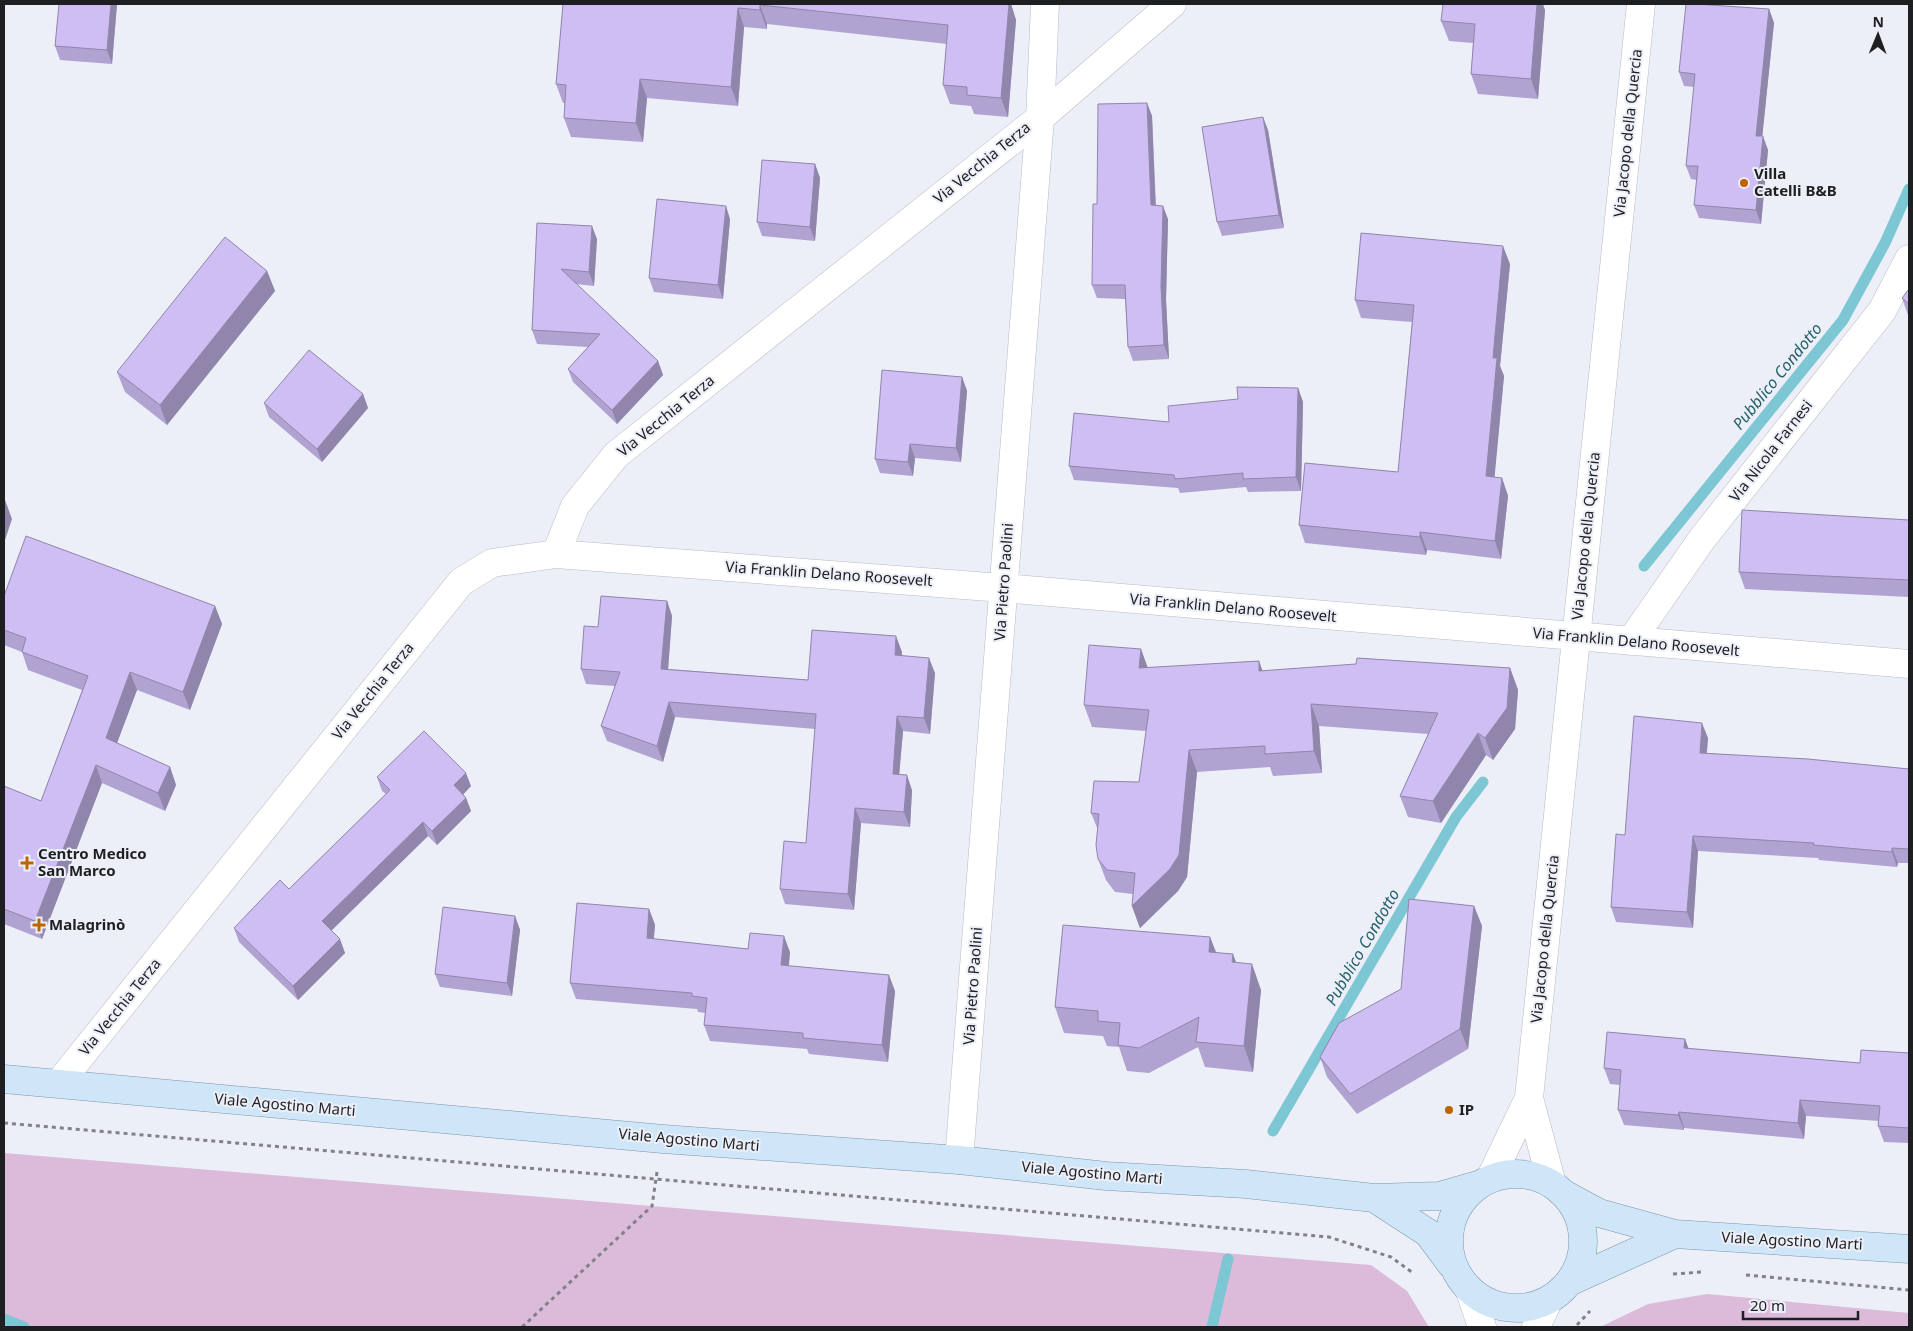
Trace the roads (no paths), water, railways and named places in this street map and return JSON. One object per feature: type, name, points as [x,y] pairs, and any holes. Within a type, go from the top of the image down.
[{"type":"main road","name":"Viale Agostino Marti","points":[[4,1079],[663,1139],[959,1160],[1106,1176],[1246,1184],[1374,1198],[1440,1196],[1484,1182]]},
{"type":"main road","points":[[1519,1173],[1540,1178],[1558,1189],[1574,1206],[1583,1232],[1584,1248],[1578,1269],[1565,1288],[1548,1301],[1527,1307],[1505,1308],[1487,1302],[1463,1281],[1450,1259],[1448,1240],[1452,1219],[1462,1200],[1484,1182],[1497,1176],[1519,1173]]},
{"type":"main road","name":"Viale Agostino Marti","points":[[1558,1189],[1598,1213],[1675,1234],[1909,1249]]},
{"type":"main road","name":"Viale Agostino Marti","points":[[1374,1198],[1428,1233],[1463,1281]]},
{"type":"main road","name":"Viale Agostino Marti","points":[[1569,1282],[1675,1234]]},
{"type":"street","name":"Via Pietro Paolini","points":[[959,1160],[1040,118],[1045,4]]},
{"type":"street","name":"Via Vecchia Terza","points":[[59,1083],[461,582],[492,563],[556,554],[576,506],[616,455],[1040,118],[1172,4]]},
{"type":"street","name":"Via Jacopo della Quercia","points":[[1484,1182],[1528,1098],[1641,4]]},
{"type":"street","name":"Via Nicola Farnesi","points":[[1631,641],[1708,532],[1882,311],[1909,259]]},
{"type":"street","name":"Via Franklin Delano Roosevelt","points":[[556,554],[1003,588],[1909,664]]},
{"type":"street","name":"Via Jacopo della Quercia","points":[[1528,1098],[1558,1189]]},
{"type":"street","points":[[1463,1281],[1482,1327]]},
{"type":"street","points":[[1536,1327],[1548,1301]]},
{"type":"waterway","name":"Pubblico Condotto","points":[[1644,566],[1843,320],[1885,243],[1909,189]]},
{"type":"waterway","name":"Pubblico Condotto","points":[[1273,1131],[1456,817],[1483,782]]},
{"type":"waterway","name":"Pubblico Condotto","points":[[1212,1327],[1228,1259]]},
{"type":"waterway","points":[[4,1319],[24,1327]]},
{"type":"place","name":"Villa Catelli B&B","points":[[1744,183]]},
{"type":"place","name":"Centro Medico San Marco","points":[[27,863]]},
{"type":"place","name":"Malagrinò","points":[[39,925]]},
{"type":"place","name":"IP","points":[[1449,1110]]}]
